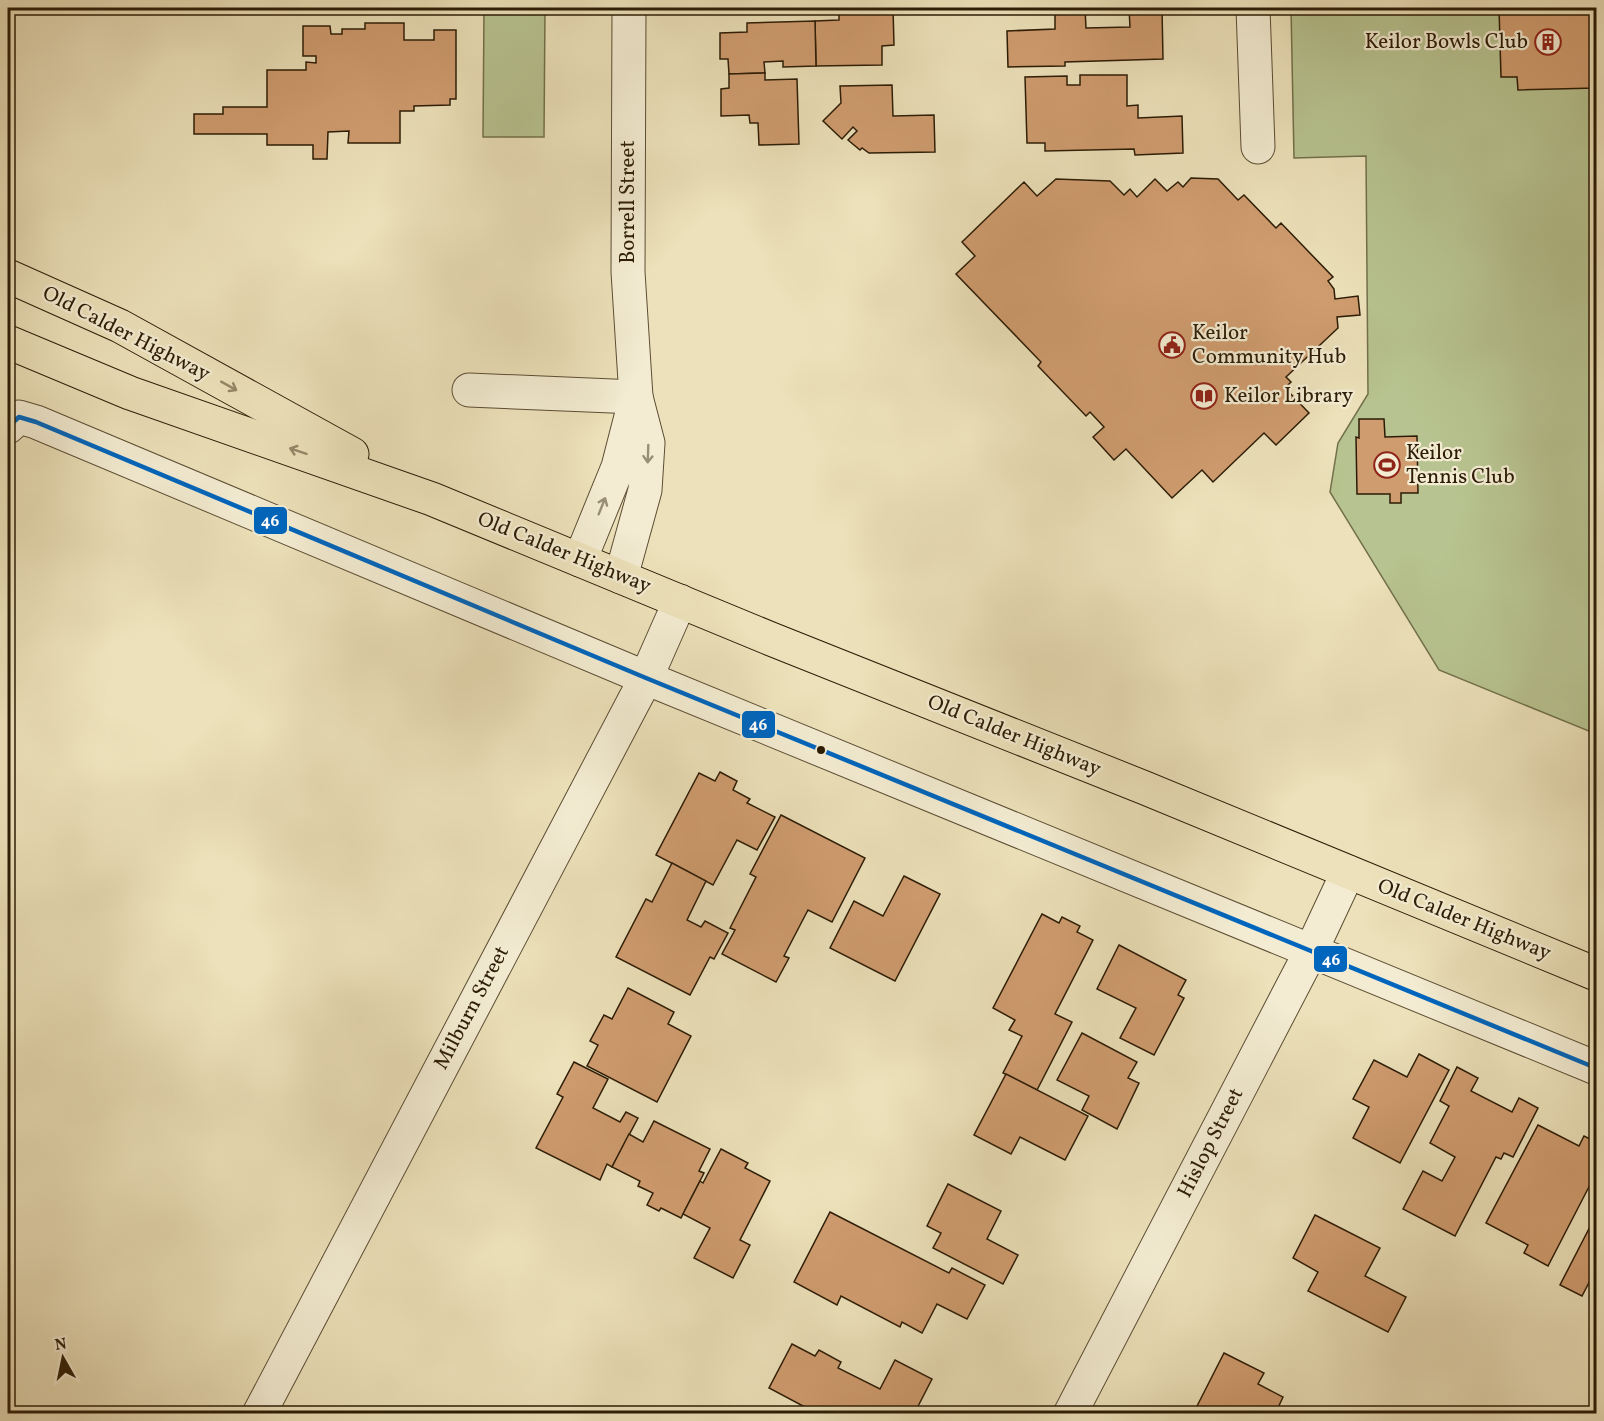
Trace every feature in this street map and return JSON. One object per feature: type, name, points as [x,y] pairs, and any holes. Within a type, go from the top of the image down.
[{"type":"main road","name":"Old Calder Highway","points":[[8,276],[120,326],[432,499]]},
{"type":"main road","name":"Old Calder Highway","points":[[8,342],[130,393],[432,499],[1596,974]]},
{"type":"main road","points":[[8,365],[130,393]]},
{"type":"street","name":"Borrell Street","points":[[621,577],[643,504],[647,478],[648,443],[636,397],[628,272],[629,8]]},
{"type":"street","points":[[1253,8],[1258,147]]},
{"type":"street","points":[[469,390],[636,397]]},
{"type":"street","name":"Borrell Street","points":[[580,560],[618,467],[636,397]]},
{"type":"street","points":[[8,427],[19,417],[36,422],[646,678],[1596,1068]]},
{"type":"street","name":"Milburn Street","points":[[259,1413],[646,678],[680,601]]},
{"type":"street","name":"Hislop Street","points":[[1070,1413],[1311,951],[1348,872]]},
{"type":"green space","points":[[484,8],[545,8],[544,137],[483,137]]},
{"type":"green space","points":[[1291,8],[1596,8],[1596,734],[1439,670],[1330,492],[1338,443],[1368,394],[1366,156],[1294,158]]},
{"type":"building","points":[[839,8],[893,8],[894,45],[882,46],[882,65],[816,66],[815,21],[839,20]]},
{"type":"building","points":[[1055,8],[1085,8],[1086,28],[1130,27],[1129,8],[1162,8],[1163,59],[1065,62],[1065,66],[1008,67],[1007,31],[1055,29]]},
{"type":"building","name":"Keilor Bowls Club","points":[[1499,8],[1596,8],[1596,88],[1518,90],[1517,77],[1501,77]]},
{"type":"building","points":[[815,21],[816,66],[783,67],[783,61],[764,62],[765,73],[729,74],[728,59],[720,59],[720,33],[747,32],[747,23]]},
{"type":"building","points":[[365,23],[404,23],[404,40],[434,40],[434,30],[456,30],[456,99],[450,99],[450,105],[414,106],[414,111],[400,111],[400,143],[348,143],[349,131],[328,132],[327,159],[313,159],[313,145],[267,145],[267,134],[194,134],[194,114],[223,114],[223,107],[267,107],[267,70],[306,70],[306,62],[316,63],[316,56],[303,56],[303,26],[330,26],[331,34],[342,34],[342,29],[365,29]]},
{"type":"building","points":[[765,73],[765,80],[797,79],[799,144],[759,145],[758,123],[750,123],[749,115],[721,116],[721,89],[729,88],[729,74]]},
{"type":"building","points":[[1080,75],[1127,75],[1127,106],[1138,105],[1138,118],[1182,116],[1183,153],[1135,155],[1134,149],[1045,151],[1045,143],[1027,143],[1025,77],[1067,76],[1067,85],[1080,85]]},
{"type":"building","points":[[892,85],[893,116],[934,115],[935,152],[869,153],[862,148],[860,150],[848,140],[857,131],[853,127],[842,139],[823,121],[841,103],[840,86]]},
{"type":"building","name":"Keilor Community Hub","points":[[1191,178],[1218,179],[1238,200],[1244,195],[1276,228],[1281,223],[1333,277],[1328,281],[1334,289],[1335,299],[1358,296],[1360,315],[1337,317],[1338,328],[1286,377],[1291,382],[1285,388],[1309,413],[1276,445],[1264,433],[1213,482],[1202,470],[1172,498],[1126,449],[1114,460],[1093,437],[1104,427],[1090,412],[1086,416],[1038,366],[1041,362],[956,274],[975,256],[962,242],[1024,182],[1037,196],[1056,179],[1110,181],[1124,195],[1130,189],[1137,197],[1155,179],[1167,191],[1178,182],[1183,187]]},
{"type":"building","name":"Keilor Tennis Club","points":[[1359,419],[1384,419],[1385,437],[1417,436],[1418,493],[1401,493],[1401,503],[1390,503],[1390,494],[1357,494],[1356,437],[1359,438]]},
{"type":"building","points":[[720,772],[737,781],[733,790],[750,799],[747,803],[775,817],[757,850],[737,840],[713,885],[656,855],[699,773],[715,781]]},
{"type":"building","points":[[781,815],[865,858],[832,922],[808,910],[784,956],[789,958],[776,982],[722,954],[735,930],[730,928],[756,877],[750,874]]},
{"type":"building","points":[[672,863],[706,881],[687,920],[701,927],[705,921],[728,933],[714,959],[710,957],[690,995],[616,957],[646,899],[652,902]]},
{"type":"building","points":[[904,876],[940,894],[895,981],[830,948],[854,901],[883,916]]},
{"type":"building","points":[[1042,914],[1059,923],[1062,917],[1080,926],[1077,932],[1093,940],[1055,1014],[1072,1022],[1037,1090],[1003,1073],[1022,1036],[1009,1030],[1015,1020],[993,1008]]},
{"type":"building","points":[[1119,945],[1186,980],[1178,995],[1184,998],[1154,1055],[1120,1038],[1136,1008],[1097,989]]},
{"type":"building","points":[[628,988],[674,1012],[668,1024],[691,1036],[657,1102],[587,1066],[598,1045],[590,1041],[604,1015],[612,1019]]},
{"type":"building","points":[[1082,1033],[1137,1062],[1128,1078],[1139,1083],[1117,1129],[1082,1110],[1089,1096],[1057,1080]]},
{"type":"building","points":[[1419,1054],[1449,1070],[1400,1163],[1353,1138],[1369,1107],[1353,1099],[1374,1060],[1407,1077]]},
{"type":"building","points":[[574,1062],[608,1079],[593,1108],[620,1122],[626,1112],[638,1118],[612,1167],[607,1164],[600,1180],[536,1148],[563,1097],[557,1094]]},
{"type":"building","points":[[1457,1067],[1478,1078],[1471,1091],[1512,1112],[1519,1098],[1538,1108],[1513,1157],[1504,1153],[1501,1159],[1496,1157],[1455,1236],[1403,1209],[1423,1171],[1442,1181],[1455,1157],[1430,1143],[1449,1106],[1440,1101]]},
{"type":"building","points":[[1006,1074],[1088,1116],[1065,1160],[1020,1137],[1011,1154],[974,1135]]},
{"type":"building","points":[[654,1121],[710,1149],[699,1171],[704,1173],[681,1218],[661,1208],[659,1211],[647,1205],[653,1193],[638,1186],[640,1181],[612,1167],[629,1134],[643,1142]]},
{"type":"building","points":[[1538,1125],[1579,1146],[1584,1136],[1596,1142],[1596,1181],[1593,1179],[1548,1266],[1524,1253],[1528,1245],[1486,1223]]},
{"type":"building","points":[[721,1149],[748,1163],[745,1168],[770,1181],[740,1240],[750,1245],[733,1278],[694,1258],[710,1228],[683,1214],[700,1181],[703,1183]]},
{"type":"building","points":[[948,1184],[1001,1211],[987,1239],[1018,1255],[1003,1284],[933,1248],[941,1233],[927,1226]]},
{"type":"building","points":[[830,1212],[949,1273],[952,1268],[985,1285],[967,1319],[937,1304],[922,1333],[902,1322],[900,1327],[841,1296],[837,1305],[794,1282]]},
{"type":"building","points":[[1315,1215],[1380,1248],[1365,1276],[1406,1297],[1388,1332],[1308,1291],[1318,1272],[1293,1258]]},
{"type":"building","points":[[1596,1215],[1596,1277],[1593,1275],[1582,1296],[1560,1285]]},
{"type":"building","points":[[792,1344],[815,1356],[819,1350],[841,1362],[838,1368],[880,1389],[895,1360],[932,1379],[914,1414],[818,1414],[769,1388]]},
{"type":"building","points":[[1224,1353],[1264,1373],[1258,1384],[1283,1397],[1275,1414],[1193,1414]]},
{"type":"transit line","name":"46","points":[[8,427],[19,417],[36,422],[646,678],[1596,1068]]},
{"type":"place","name":"Keilor Bowls Club","points":[[1548,42]]},
{"type":"place","name":"Keilor Community Hub","points":[[1172,345]]},
{"type":"place","name":"Keilor Library","points":[[1204,396]]},
{"type":"place","name":"Keilor Tennis Club","points":[[1387,465]]}]
